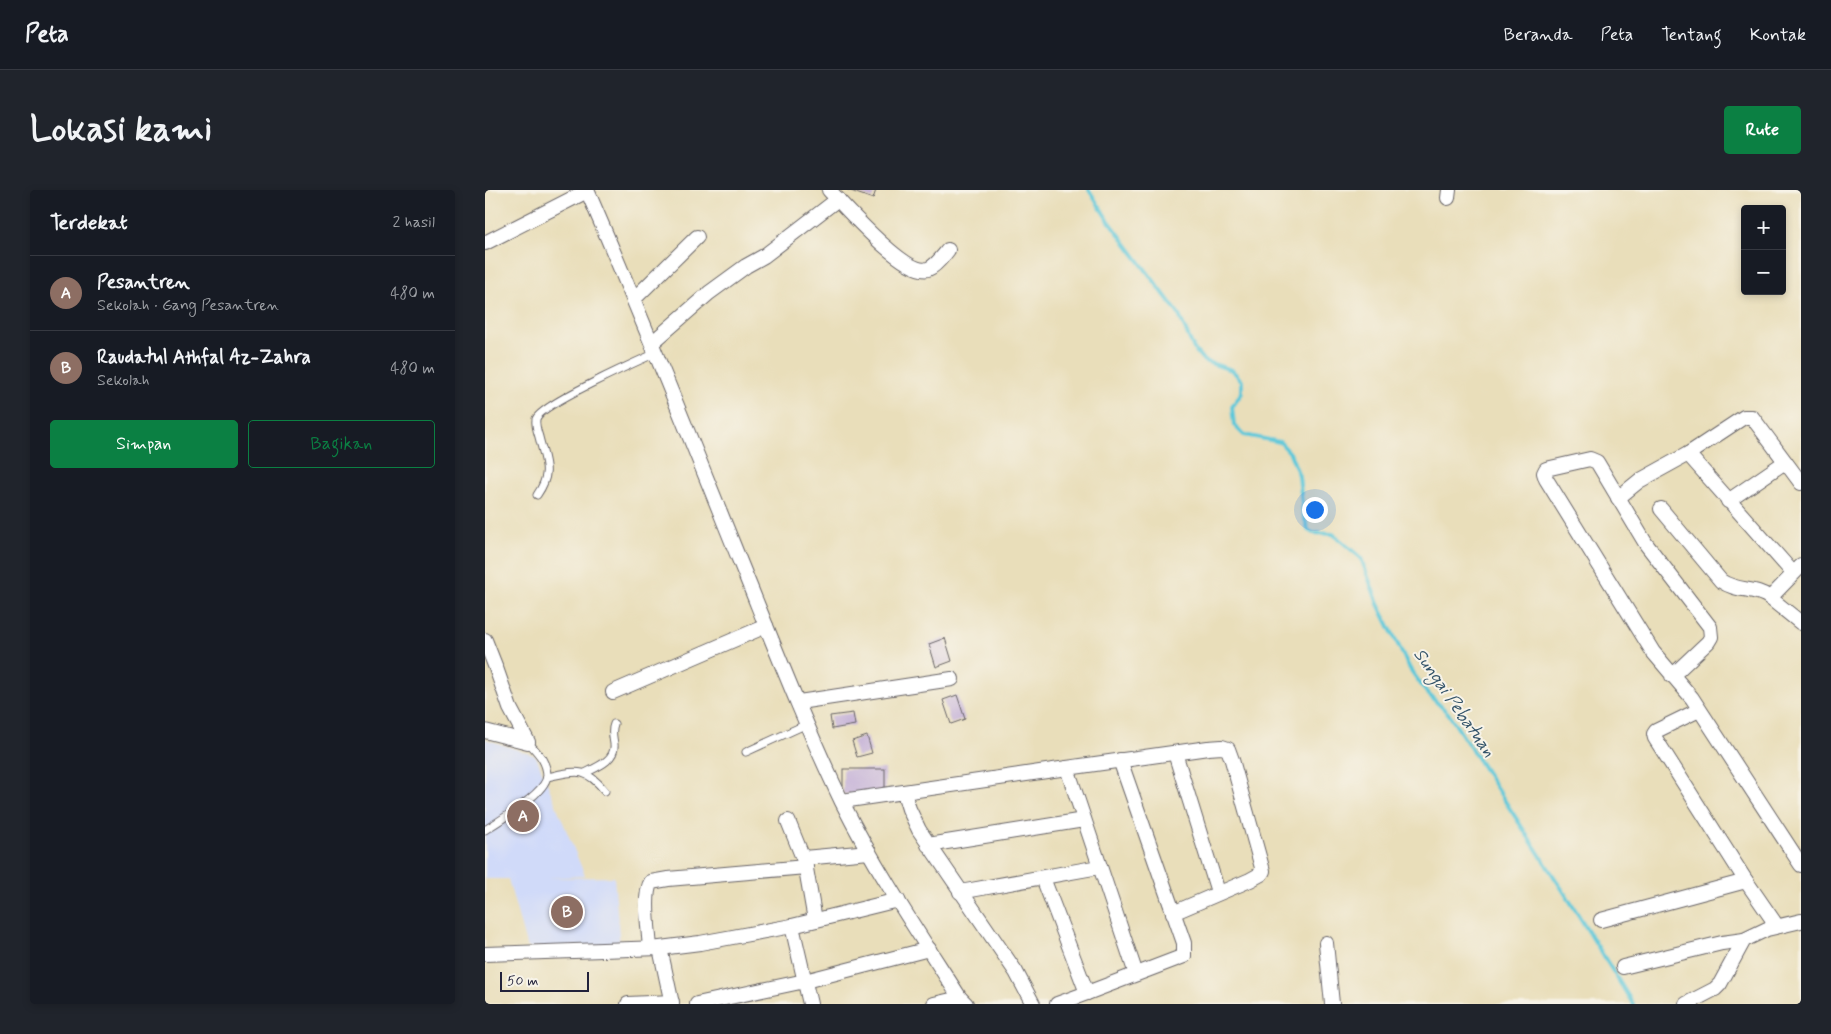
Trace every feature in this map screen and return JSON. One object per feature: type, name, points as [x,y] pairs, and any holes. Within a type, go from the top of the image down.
[{"type":"street","points":[[485,244],[587,190],[634,299],[766,626],[842,801],[869,852],[898,900],[963,1001],[934,1004]]},
{"type":"street","points":[[654,348],[709,293],[746,266],[764,256],[834,194],[880,242],[911,266],[923,270],[930,268],[948,250]]},
{"type":"street","points":[[634,299],[697,236]]},
{"type":"street","points":[[1618,498],[1639,481],[1688,454],[1744,416],[1752,417],[1801,483]]},
{"type":"street","points":[[1688,454],[1728,501],[1797,570],[1770,598]]},
{"type":"street","points":[[1672,676],[1708,642],[1711,637],[1710,627],[1646,544],[1595,460],[1555,467],[1545,471],[1546,479],[1653,652],[1672,676],[1692,698],[1801,864]]},
{"type":"street","points":[[1728,501],[1785,462]]},
{"type":"street","points":[[1661,509],[1721,581],[1729,586],[1762,592],[1801,623]]},
{"type":"street","points":[[613,692],[766,626]]},
{"type":"street","points":[[485,640],[497,668],[510,708],[528,742]]},
{"type":"street","points":[[799,702],[952,679]]},
{"type":"street","points":[[1699,710],[1656,731],[1654,736],[1746,881],[1777,926]]},
{"type":"street","points":[[485,731],[528,742]]},
{"type":"street","points":[[842,801],[1120,760],[1222,747],[1228,749],[1263,871],[1250,880],[1219,892],[1173,914]]},
{"type":"street","points":[[1175,753],[1219,892]]},
{"type":"street","points":[[1057,1004],[1184,956],[1184,944],[1120,760]]},
{"type":"street","points":[[1067,768],[1136,974]]},
{"type":"street","points":[[905,793],[914,821],[960,892],[1016,972],[1033,1004]]},
{"type":"street","points":[[929,845],[1084,820]]},
{"type":"street","points":[[788,821],[805,863],[815,920]]},
{"type":"street","points":[[628,1004],[672,1003],[655,948],[647,897],[651,882],[668,878],[805,863],[869,852]]},
{"type":"street","points":[[960,892],[1099,866]]},
{"type":"street","points":[[1043,878],[1087,993]]},
{"type":"street","points":[[1601,920],[1746,881]]},
{"type":"street","points":[[485,954],[655,948],[700,943],[792,926],[898,900]]},
{"type":"street","points":[[1623,967],[1722,943],[1744,940],[1777,926],[1801,921]]},
{"type":"street","points":[[792,926],[810,1004]]},
{"type":"street","points":[[1686,1004],[1715,990],[1744,940]]},
{"type":"street","points":[[1326,944],[1332,1004]]},
{"type":"street","points":[[697,1004],[805,981],[929,949]]},
{"type":"lane","points":[[537,495],[543,486],[547,474],[536,426],[537,416],[544,409],[654,348]]},
{"type":"lane","points":[[585,773],[610,758],[614,750],[613,724]]},
{"type":"lane","points":[[746,752],[807,724]]},
{"type":"lane","points":[[485,830],[520,807],[544,784],[547,777],[545,765],[539,754],[528,742]]},
{"type":"lane","points":[[547,777],[574,772],[585,773],[595,778],[605,790]]},
{"type":"shaded area","points":[[485,739],[536,756],[585,876],[547,878],[614,877],[620,945],[527,948],[508,879],[485,879]]},
{"type":"building","points":[[848,190],[876,190],[873,199]]},
{"type":"building","points":[[945,638],[952,661],[936,667],[929,644]]},
{"type":"building","points":[[957,695],[965,719],[951,724],[943,700]]},
{"type":"building","points":[[853,713],[855,725],[832,729],[830,716]]},
{"type":"building","points":[[867,736],[872,753],[857,757],[852,741]]},
{"type":"building","points":[[843,769],[885,769],[885,794],[843,794]]},
{"type":"waterway","name":"Sungai Pebatuan","points":[[1089,190],[1106,217],[1178,313],[1194,349],[1204,361],[1232,370],[1242,381],[1242,393],[1232,407],[1234,425],[1244,435],[1280,442],[1290,453],[1299,476],[1303,513],[1308,530],[1313,533],[1333,534],[1361,558],[1378,604],[1410,669],[1427,693],[1448,713],[1571,903],[1633,1004]]},
{"type":"place","name":"Pesantren","points":[[523,816]]},
{"type":"place","name":"Raudatul Athfal Az-Zahra","points":[[567,912]]}]
